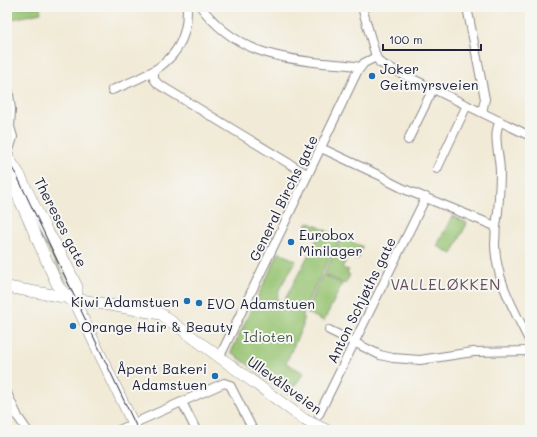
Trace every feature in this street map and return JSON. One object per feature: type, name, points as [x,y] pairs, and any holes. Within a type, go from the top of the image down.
[{"type":"main road","name":"Thereses gate","points":[[7,157],[19,174],[46,230],[58,248],[78,289],[74,301]]},
{"type":"main road","name":"Thereses gate","points":[[7,174],[34,230],[57,284],[60,289],[74,301],[135,427]]},
{"type":"main road","name":"Ullevålsveien","points":[[7,287],[74,301],[162,314],[305,420],[326,430]]},
{"type":"street","points":[[112,90],[154,72],[170,58],[182,40],[186,28],[187,7]]},
{"type":"street","points":[[201,7],[211,20],[224,32],[254,49],[283,57],[360,67],[367,61],[376,57]]},
{"type":"street","points":[[362,7],[378,61],[530,136]]},
{"type":"street","points":[[467,7],[485,99],[482,112]]},
{"type":"street","name":"General Birchs gate","points":[[220,356],[360,67]]},
{"type":"street","points":[[154,72],[154,79],[158,84],[308,175]]},
{"type":"street","points":[[7,81],[11,109],[10,127],[7,136]]},
{"type":"street","points":[[408,140],[433,89]]},
{"type":"street","points":[[437,169],[467,105]]},
{"type":"street","points":[[500,121],[496,134],[500,171],[495,226],[495,246],[501,280],[530,342]]},
{"type":"street","points":[[7,157],[13,137],[10,127]]},
{"type":"street","points":[[321,148],[383,177],[390,182],[495,226]]},
{"type":"street","name":"Anton Schjøths gate","points":[[319,414],[426,197]]},
{"type":"street","points":[[329,330],[380,355],[408,360],[432,359],[449,354],[473,352],[530,351]]},
{"type":"street","points":[[119,430],[135,427],[218,384],[224,383],[230,385],[253,430]]},
{"type":"street","points":[[7,393],[18,418],[27,430]]},
{"type":"street","points":[[182,402],[196,430]]},
{"type":"green space","points":[[7,7],[40,7],[41,13],[7,20]]},
{"type":"green space","points":[[452,216],[467,223],[452,254],[437,246]]},
{"type":"green space","name":"Idioten","points":[[308,222],[340,237],[303,311],[303,325],[286,363],[304,373],[288,395],[231,352],[279,252],[296,261],[280,288],[277,298],[280,301],[284,301],[319,235],[318,232],[307,226],[306,224]]},
{"type":"green space","points":[[39,225],[67,283],[65,283],[47,246],[45,247],[40,237],[42,236],[38,226]]},
{"type":"green space","points":[[346,239],[363,247],[357,260],[354,259],[355,256],[351,254],[349,257],[348,256],[342,268],[349,270],[347,273],[350,275],[345,284],[324,274],[340,241]]},
{"type":"green space","points":[[323,275],[342,284],[324,321],[305,312]]},
{"type":"tram line","points":[[7,160],[17,176],[138,430]]},
{"type":"place","name":"Joker Geitmyrsveien","points":[[372,76]]},
{"type":"place","name":"Eurobox Minilager","points":[[291,242]]},
{"type":"place","name":"Kiwi Adamstuen","points":[[187,301]]},
{"type":"place","name":"EVO Adamstuen","points":[[199,303]]},
{"type":"place","name":"Orange Hair & Beauty","points":[[73,326]]},
{"type":"place","name":"Åpent Bakeri Adamstuen","points":[[215,376]]},
{"type":"district","name":"VALLELØKKEN","points":[[446,284]]}]
